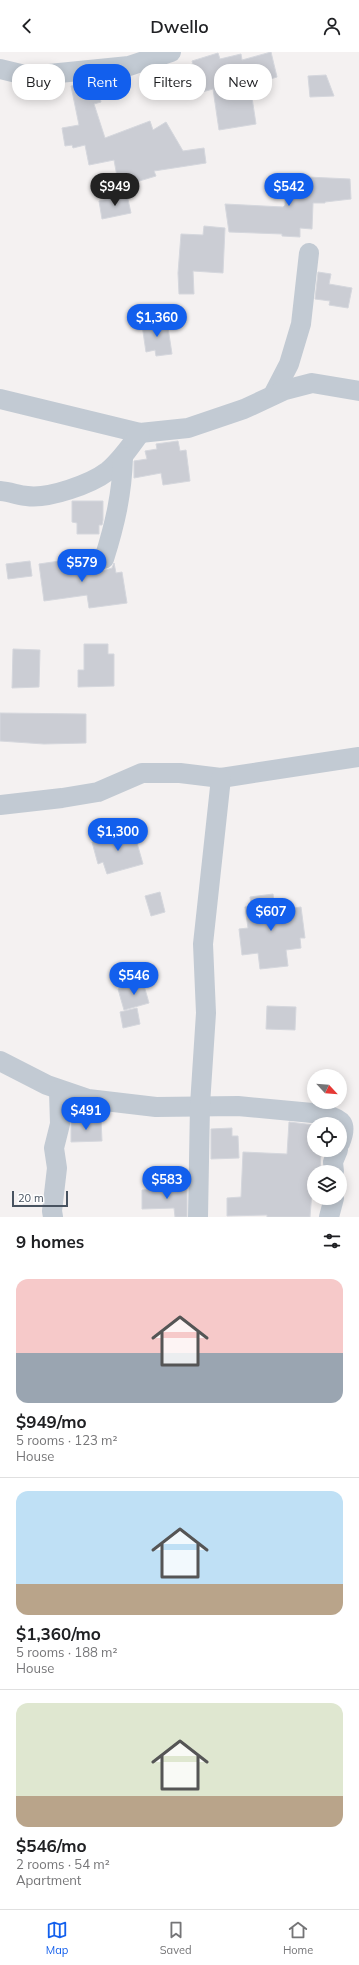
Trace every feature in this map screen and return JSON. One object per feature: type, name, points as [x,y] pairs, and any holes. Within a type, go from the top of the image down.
[{"type":"street","points":[[0,69],[29,76],[129,66],[171,52]]},
{"type":"street","points":[[273,395],[289,364],[301,324],[309,254]]},
{"type":"street","points":[[0,399],[140,433],[188,428],[244,410],[273,395],[312,383],[359,391]]},
{"type":"street","points":[[0,491],[12,492],[27,496],[45,496],[87,482],[107,472],[123,457],[140,433]]},
{"type":"street","points":[[104,559],[118,509],[122,485],[123,457]]},
{"type":"street","points":[[0,805],[62,798],[98,792],[142,773],[180,773],[221,778],[359,757]]},
{"type":"street","points":[[198,1217],[200,1105],[206,1013],[203,944],[221,778]]},
{"type":"street","points":[[0,1061],[59,1091],[88,1099],[156,1107],[200,1105],[272,1108],[335,1117]]},
{"type":"street","points":[[53,1217],[52,1210],[57,1168],[54,1148],[60,1124],[59,1091]]},
{"type":"street","points":[[329,1217],[332,1205]]},
{"type":"building","points":[[271,52],[277,77],[272,78],[272,64],[214,64],[214,96],[213,89],[206,91],[206,64],[193,64],[192,61],[218,53],[220,59],[241,54],[242,60]]},
{"type":"building","points":[[326,75],[334,96],[310,97],[308,76]]},
{"type":"building","points":[[71,86],[73,86],[73,96]]},
{"type":"building","points":[[74,100],[101,100],[101,102],[94,104],[105,138],[150,121],[153,130],[166,122],[183,151],[204,148],[206,163],[154,171],[156,176],[119,187],[114,160],[89,165],[85,145],[73,148],[72,145],[65,146],[62,128],[79,125]]},
{"type":"building","points":[[215,100],[252,100],[256,124],[219,130]]},
{"type":"building","points":[[286,176],[350,179],[351,199],[325,203],[313,203],[312,229],[300,228],[300,237],[282,236],[282,234],[229,232],[225,204],[283,207],[285,205]]},
{"type":"building","points":[[127,195],[131,213],[102,219],[99,201]]},
{"type":"building","points":[[204,226],[225,228],[223,273],[193,271],[194,294],[179,294],[178,273],[181,234],[203,235]]},
{"type":"building","points":[[318,272],[331,274],[329,284],[352,288],[348,308],[329,305],[330,301],[315,299]]},
{"type":"building","points":[[167,321],[172,354],[156,356],[155,350],[146,352],[142,325]]},
{"type":"building","points":[[178,441],[180,451],[186,450],[190,481],[163,485],[161,473],[134,478],[134,461],[147,459],[145,451],[157,449],[156,444]]},
{"type":"building","points":[[72,501],[103,501],[103,520],[102,525],[99,525],[99,534],[77,534],[77,523],[72,522]]},
{"type":"building","points":[[73,559],[74,568],[95,565],[100,570],[106,570],[112,568],[114,563],[116,573],[122,572],[127,603],[89,608],[87,595],[44,601],[39,564]]},
{"type":"building","points":[[30,561],[32,576],[8,579],[6,564]]},
{"type":"building","points":[[84,644],[108,644],[108,654],[114,654],[114,686],[78,687],[78,670],[84,670]]},
{"type":"building","points":[[13,649],[40,650],[39,687],[12,688]]},
{"type":"building","points":[[0,713],[86,714],[86,743],[44,744],[0,741]]},
{"type":"building","points":[[133,829],[143,864],[107,874],[103,862],[98,864],[92,842]]},
{"type":"building","points":[[160,892],[165,912],[151,916],[145,896]]},
{"type":"building","points":[[273,894],[275,910],[301,907],[305,938],[300,938],[301,948],[286,950],[288,966],[260,969],[258,953],[242,955],[239,929],[248,928],[245,907],[251,906],[250,897]]},
{"type":"building","points":[[143,982],[149,1003],[124,1010],[118,989]]},
{"type":"building","points":[[267,1006],[296,1007],[295,1030],[266,1029]]},
{"type":"building","points":[[137,1008],[140,1024],[123,1028],[120,1012]]},
{"type":"building","points":[[101,1119],[102,1141],[71,1142],[71,1120]]},
{"type":"building","points":[[289,1122],[307,1124],[307,1157],[321,1157],[320,1165],[307,1165],[307,1205],[311,1205],[310,1217],[267,1217],[267,1215],[227,1216],[227,1198],[241,1197],[243,1152],[287,1154]]},
{"type":"building","points":[[232,1128],[232,1136],[238,1136],[239,1158],[211,1159],[211,1129]]},
{"type":"building","points":[[187,1188],[187,1217],[175,1217],[174,1208],[142,1209],[142,1190]]}]
